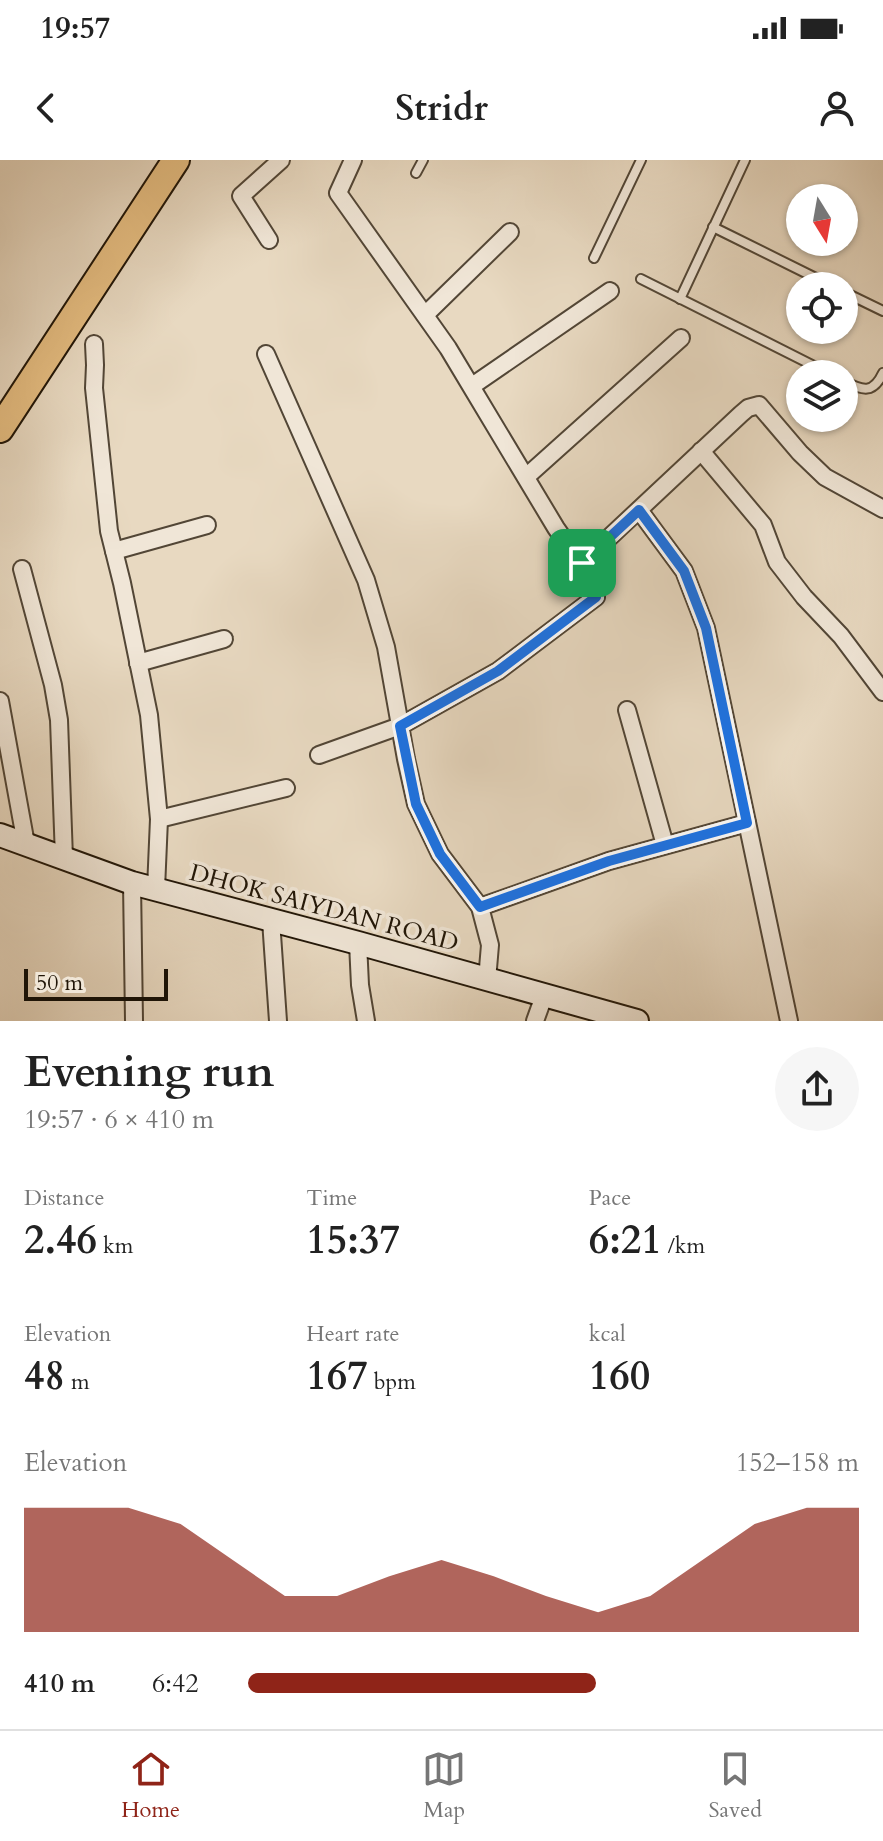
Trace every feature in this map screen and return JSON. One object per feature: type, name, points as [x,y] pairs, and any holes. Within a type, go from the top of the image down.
[{"type":"main road","points":[[0,398],[159,160]]},
{"type":"main road","points":[[0,429],[176,160]]},
{"type":"main road","name":"DHOK SAIYDAN ROAD","points":[[0,835],[132,883],[637,1021]]},
{"type":"street","points":[[269,240],[241,196],[281,160]]},
{"type":"street","points":[[319,755],[400,726],[498,671],[596,597],[593,581],[556,528],[448,348],[338,193],[353,160]]},
{"type":"street","points":[[425,315],[510,232]]},
{"type":"street","points":[[472,386],[610,291]]},
{"type":"street","points":[[526,477],[681,338]]},
{"type":"street","points":[[94,344],[94,388],[109,531],[149,715],[159,819],[156,889]]},
{"type":"street","points":[[266,354],[366,580],[386,647],[416,804],[440,854],[480,907],[490,945],[487,980]]},
{"type":"street","points":[[582,563],[748,408],[759,405],[825,477],[883,509]]},
{"type":"street","points":[[701,451],[763,525],[777,562],[795,586],[841,636],[883,692]]},
{"type":"street","points":[[639,510],[684,571],[706,628],[789,1021]]},
{"type":"street","points":[[114,551],[207,525]]},
{"type":"street","points":[[22,569],[53,685],[59,720],[64,858]]},
{"type":"street","points":[[138,663],[224,639]]},
{"type":"street","points":[[0,701],[26,844]]},
{"type":"street","points":[[627,710],[665,845]]},
{"type":"street","points":[[159,819],[286,788]]},
{"type":"street","points":[[480,907],[609,861],[747,823]]},
{"type":"street","points":[[132,883],[134,1021]]},
{"type":"street","points":[[271,920],[278,1021]]},
{"type":"street","points":[[358,943],[366,1021]]},
{"type":"street","points":[[535,1021],[544,996]]},
{"type":"lane","points":[[416,173],[423,160]]},
{"type":"lane","points":[[594,258],[641,160]]},
{"type":"lane","points":[[680,299],[745,160]]},
{"type":"lane","points":[[713,227],[804,272]]},
{"type":"lane","points":[[641,279],[802,360]]},
{"type":"lane","points":[[858,299],[883,311]]},
{"type":"lane","points":[[858,388],[869,389],[878,384],[883,373]]},
{"type":"route","points":[[639,510],[684,571],[706,628],[747,823],[609,861],[480,907],[440,854],[416,804],[400,726],[498,671],[596,597],[593,581],[582,563],[639,510]]}]
